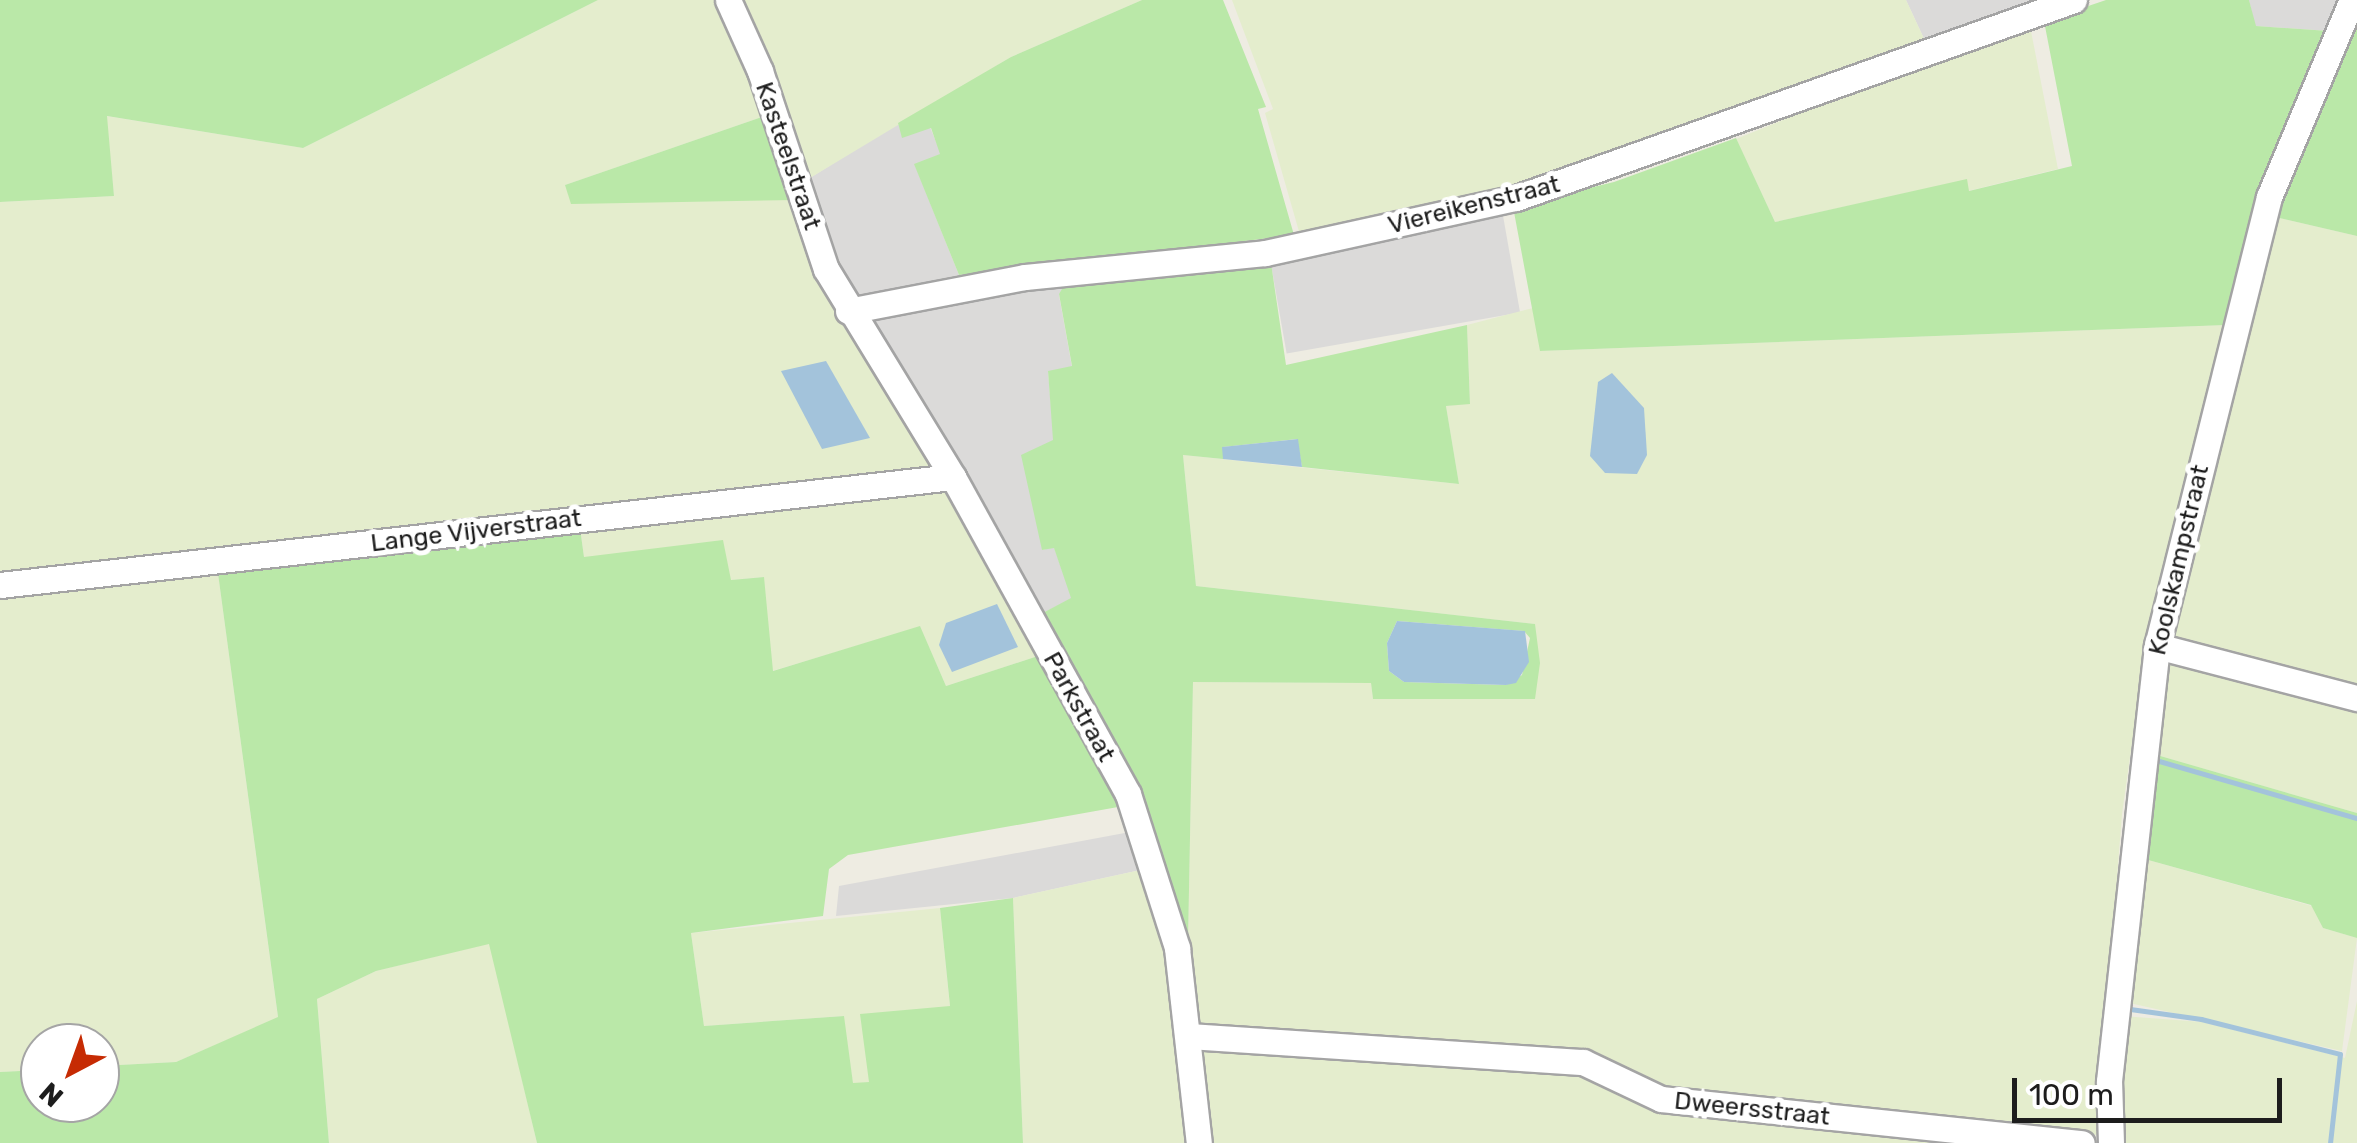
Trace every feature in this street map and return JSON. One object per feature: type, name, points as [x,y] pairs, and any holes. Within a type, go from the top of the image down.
[{"type":"street","name":"Kasteelstraat","points":[[728,0],[760,71],[826,269],[848,311]]},
{"type":"street","name":"Viereikenstraat","points":[[848,311],[1026,277],[1266,253],[1516,198],[2074,0]]},
{"type":"street","name":"Koolskampstraat","points":[[2111,1143],[2109,1081],[2156,646],[2269,197],[2352,0]]},
{"type":"street","name":"Parkstraat","points":[[848,311],[953,477],[1128,794],[1178,948],[1200,1143]]},
{"type":"street","name":"Lange Vijverstraat","points":[[0,585],[953,477]]},
{"type":"street","points":[[2156,646],[2357,698]]},
{"type":"street","name":"Dweersstraat","points":[[1190,1036],[1583,1062],[1661,1100],[2082,1143]]},
{"type":"shaded area","points":[[1906,0],[2031,0],[2032,3],[1926,43]]},
{"type":"shaded area","points":[[2249,0],[2341,0],[2329,31],[2255,26]]},
{"type":"shaded area","points":[[898,123],[903,137],[930,127],[941,154],[915,165],[959,275],[855,297],[805,181]]},
{"type":"shaded area","points":[[1502,210],[1520,312],[1287,354],[1269,251]]},
{"type":"shaded area","points":[[1065,284],[1059,295],[1072,367],[1048,372],[1054,440],[1042,550],[1054,547],[1072,599],[1039,615],[862,322],[911,307]]},
{"type":"shaded area","points":[[1130,832],[1145,869],[1013,898],[836,916],[839,886]]},
{"type":"green space","points":[[0,0],[598,0],[303,148],[107,116],[114,196],[0,202]]},
{"type":"green space","points":[[598,0],[718,0],[765,116],[565,185],[794,200],[819,285],[936,468],[0,579],[0,202],[114,196],[106,116],[303,148]]},
{"type":"green space","points":[[737,0],[1142,0],[1011,57],[805,181]]},
{"type":"green space","points":[[1142,0],[1223,0],[1266,107],[1258,109],[1294,235],[959,275],[914,164],[940,154],[931,128],[902,138],[898,123],[1011,57]]},
{"type":"green space","points":[[1232,0],[1906,0],[1926,43],[1496,192],[1300,235],[1265,113],[1273,109]]},
{"type":"green space","points":[[2106,0],[2249,0],[2256,26],[2329,31],[2226,325],[1540,351],[1514,212],[1519,205],[1614,182],[1736,138],[1775,222],[1967,179],[1969,191],[2072,166],[2044,21]]},
{"type":"green space","points":[[2357,18],[2357,236],[2271,216]]},
{"type":"green space","points":[[2029,21],[2058,169],[1968,191],[1966,180],[1775,222],[1736,139]]},
{"type":"green space","points":[[765,116],[794,200],[571,204],[565,185]]},
{"type":"green space","points":[[2271,216],[2357,236],[2357,695],[2166,641]]},
{"type":"green space","points":[[1271,263],[1286,365],[1467,325],[1470,404],[1446,406],[1459,484],[1302,467],[1297,439],[1223,447],[1223,459],[1183,455],[1196,586],[1535,624],[1540,663],[1535,699],[1373,699],[1371,683],[1193,682],[1188,942],[1128,773],[1039,615],[1071,598],[1054,548],[1042,550],[1021,455],[1053,440],[1048,371],[1072,366],[1059,294],[1065,284]],"holes":[[[1397,621],[1524,631],[1530,638],[1522,675],[1506,685],[1404,682],[1389,671],[1387,643]]]},
{"type":"green space","points":[[1533,308],[1541,351],[2226,325],[2144,658],[2122,814],[2097,1135],[1694,1100],[1589,1060],[1199,1030],[1188,942],[1193,682],[1371,683],[1373,699],[1535,699],[1535,624],[1196,586],[1183,455],[1459,484],[1446,406],[1470,403],[1467,325]]},
{"type":"green space","points":[[943,484],[1041,655],[946,686],[920,627],[772,671],[763,577],[731,580],[584,557],[580,528]]},
{"type":"green space","points":[[580,528],[584,557],[723,540],[731,580],[764,577],[773,671],[920,626],[946,686],[1041,655],[1118,807],[848,855],[829,869],[823,916],[691,933],[704,1026],[844,1016],[853,1083],[869,1082],[860,1014],[950,1006],[940,908],[1013,898],[1023,1143],[537,1143],[489,944],[376,971],[317,999],[329,1143],[0,1143],[0,1072],[20,1071],[20,1123],[120,1123],[120,1065],[176,1062],[278,1017],[217,566]]},
{"type":"green space","points":[[217,566],[278,1018],[176,1062],[120,1065],[120,1023],[20,1023],[20,1071],[0,1072],[0,590]]},
{"type":"green space","points":[[2163,658],[2357,708],[2357,813],[2150,753]]},
{"type":"green space","points":[[2150,753],[2357,813],[2357,938],[2323,928],[2311,905],[2141,858]]},
{"type":"green space","points":[[2141,858],[2312,906],[2323,928],[2357,938],[2342,1051],[2125,1002]]},
{"type":"green space","points":[[1145,869],[1163,922],[1194,1143],[1023,1143],[1013,898]]},
{"type":"green space","points":[[940,908],[950,1007],[870,1082],[853,1084],[843,1016],[704,1026],[691,933]]},
{"type":"green space","points":[[490,943],[537,1143],[329,1143],[317,999],[376,971]]},
{"type":"green space","points":[[2357,1001],[2357,1143],[2118,1143],[2122,1016],[2203,1022],[2345,1058]]},
{"type":"green space","points":[[1202,1049],[1579,1070],[2013,1143],[1211,1143]]},
{"type":"water","points":[[826,361],[870,438],[822,449],[781,371]]},
{"type":"water","points":[[1612,373],[1644,408],[1647,455],[1637,474],[1605,473],[1590,456],[1598,382]]},
{"type":"water","points":[[1298,439],[1302,467],[1223,459],[1222,447]]},
{"type":"water","points":[[997,604],[1018,647],[952,672],[939,645],[946,623]]},
{"type":"water","points":[[1397,621],[1525,631],[1529,662],[1516,683],[1506,685],[1404,682],[1389,671],[1387,643]]},
{"type":"waterway","points":[[2152,759],[2357,818]]},
{"type":"waterway","points":[[2123,1008],[2201,1019],[2340,1054],[2330,1143]]}]
